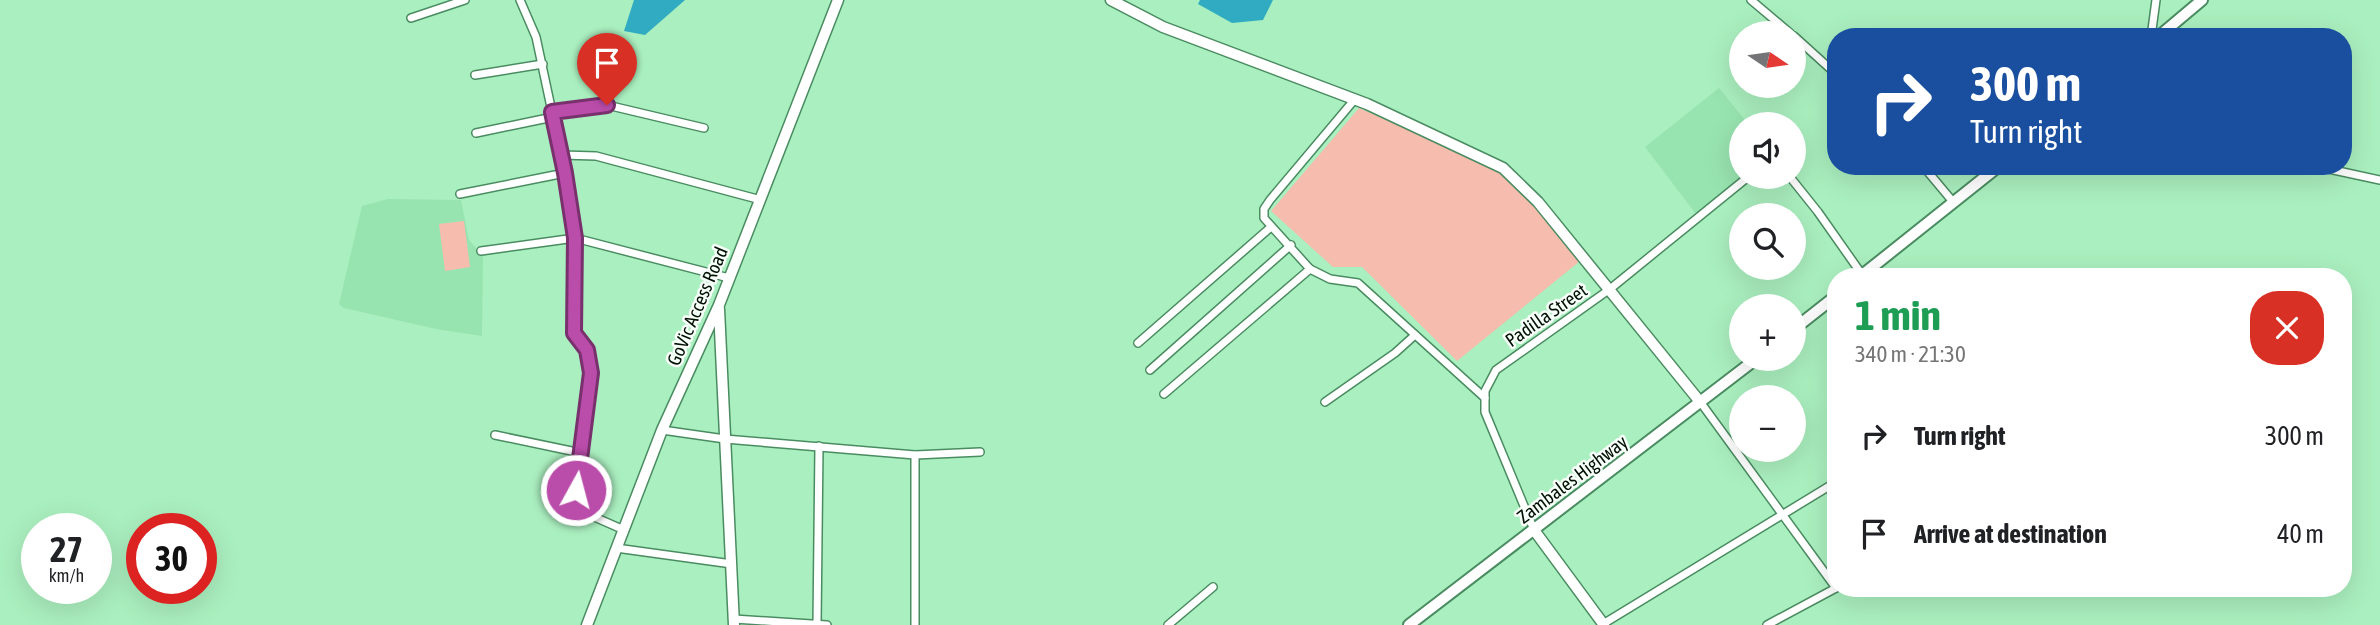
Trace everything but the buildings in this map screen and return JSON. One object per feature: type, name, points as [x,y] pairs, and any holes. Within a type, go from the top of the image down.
[{"type":"main road","points":[[2169,28],[2202,0]]},
{"type":"main road","points":[[1873,268],[1988,175]]},
{"type":"main road","points":[[1806,320],[1827,303]]},
{"type":"main road","name":"Zambales Highway","points":[[1409,625],[1741,371]]},
{"type":"street","points":[[411,19],[465,0]]},
{"type":"street","points":[[520,0],[537,37],[562,155],[575,238],[574,333],[587,350],[591,373],[574,508],[624,530]]},
{"type":"street","name":"GoVic Access Road","points":[[587,625],[662,430],[719,305],[838,0]]},
{"type":"street","points":[[1111,0],[1163,27],[1355,100],[1503,168],[1538,202],[1701,403],[1827,576]]},
{"type":"street","points":[[1751,0],[1776,21]]},
{"type":"street","points":[[2152,28],[2156,0]]},
{"type":"street","points":[[1806,47],[1827,66]]},
{"type":"street","points":[[475,75],[543,64]]},
{"type":"street","points":[[1355,100],[1264,209],[1264,218],[1310,269],[1330,279],[1358,284],[1485,398],[1485,412],[1534,530],[1603,624],[1827,488]]},
{"type":"street","points":[[476,133],[607,105],[704,128]]},
{"type":"street","points":[[562,155],[596,156],[761,200]]},
{"type":"street","points":[[460,194],[565,173]]},
{"type":"street","points":[[2352,174],[2380,180]]},
{"type":"street","points":[[1931,175],[1954,203]]},
{"type":"street","name":"Padilla Street","points":[[1485,398],[1485,391],[1496,370],[1610,289],[1733,189]]},
{"type":"street","points":[[1800,189],[1857,268]]},
{"type":"street","points":[[1138,344],[1271,227]]},
{"type":"street","points":[[481,251],[575,238],[729,278]]},
{"type":"street","points":[[1150,370],[1291,245]]},
{"type":"street","points":[[1164,394],[1310,269]]},
{"type":"street","points":[[719,305],[734,622],[827,625]]},
{"type":"street","points":[[1325,402],[1395,353],[1415,335]]},
{"type":"street","points":[[662,430],[725,439],[915,455],[980,452]]},
{"type":"street","points":[[495,435],[581,453]]},
{"type":"street","points":[[817,625],[819,446]]},
{"type":"street","points":[[915,455],[915,625]]},
{"type":"street","points":[[616,548],[732,564]]},
{"type":"street","points":[[1168,625],[1213,587]]},
{"type":"street","points":[[1767,625],[1827,593]]},
{"type":"shaded area","points":[[1719,88],[1738,112],[1729,112],[1729,189],[1696,214],[1645,147]]},
{"type":"shaded area","points":[[1359,108],[1506,172],[1580,261],[1457,361],[1362,267],[1333,267],[1271,211]]},
{"type":"shaded area","points":[[388,199],[461,200],[469,240],[483,256],[482,336],[436,329],[344,308],[339,304],[362,206]]},
{"type":"shaded area","points":[[464,221],[470,267],[445,271],[439,224]]},
{"type":"water","points":[[634,0],[685,0],[645,35],[624,31]]},
{"type":"water","points":[[1200,0],[1273,0],[1263,20],[1232,23],[1198,4]]},
{"type":"route","points":[[576,490],[591,373],[587,350],[574,333],[575,238],[552,112],[607,105]]}]
